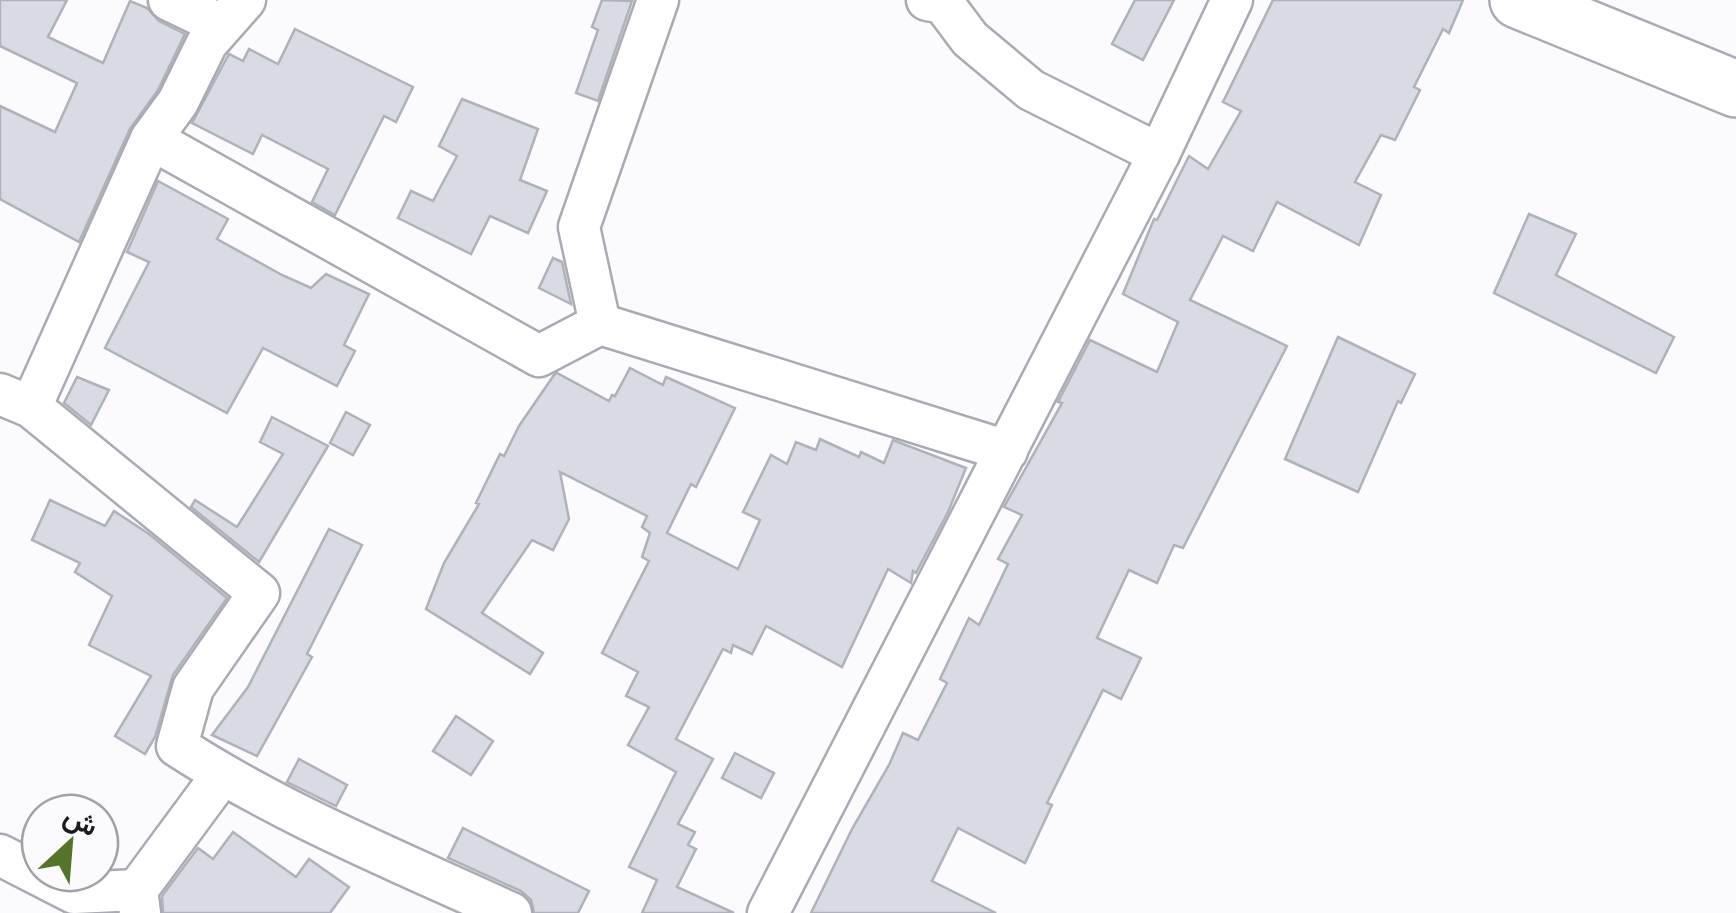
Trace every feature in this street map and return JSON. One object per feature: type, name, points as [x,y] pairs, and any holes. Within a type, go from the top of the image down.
[{"type":"main road","points":[[1518,0],[1736,90]]},
{"type":"street","points":[[169,0],[233,13],[208,43],[178,102],[151,140],[16,400],[259,593],[193,688],[178,746],[222,775],[367,849],[512,913]]},
{"type":"street","points":[[600,324],[579,226],[658,0]]},
{"type":"street","points":[[927,0],[943,2],[970,39],[1031,90],[1159,154]]},
{"type":"street","points":[[768,913],[1159,154],[1232,0]]},
{"type":"street","points":[[151,140],[539,356],[600,324],[1007,451]]},
{"type":"street","points":[[0,856],[74,893],[138,902],[222,775]]},
{"type":"building","points":[[0,0],[67,0],[48,37],[103,63],[130,1],[185,34],[158,90],[130,129],[79,242],[0,199],[0,106],[55,132],[77,83],[0,46]]},
{"type":"building","points":[[602,0],[632,1],[598,101],[576,93],[598,30],[592,27]]},
{"type":"building","points":[[1135,0],[1174,0],[1143,60],[1112,44]]},
{"type":"building","points":[[1273,0],[1463,0],[1449,33],[1443,29],[1414,87],[1420,90],[1395,140],[1381,135],[1355,182],[1381,195],[1359,245],[1277,202],[1253,251],[1223,236],[1190,300],[1287,346],[1183,548],[1174,545],[1157,583],[1129,570],[1097,638],[1141,658],[1121,699],[1103,690],[1047,803],[1052,805],[1025,863],[958,828],[932,881],[996,913],[811,913],[903,733],[918,740],[947,683],[940,679],[969,618],[979,625],[1008,564],[998,559],[1022,515],[1004,507],[1062,403],[1058,402],[1090,340],[1157,372],[1178,322],[1123,294],[1154,219],[1157,220],[1189,156],[1208,169],[1241,111],[1223,102]]},
{"type":"building","points":[[295,29],[413,87],[396,122],[384,116],[335,215],[312,202],[328,169],[262,135],[253,154],[192,123],[229,54],[243,61],[249,49],[278,64]]},
{"type":"building","points":[[462,99],[538,129],[520,180],[547,191],[528,233],[490,216],[471,254],[398,218],[411,191],[433,201],[457,156],[439,146]]},
{"type":"building","points":[[158,181],[228,219],[217,239],[282,275],[311,288],[326,274],[369,294],[344,345],[355,351],[337,386],[263,348],[227,413],[105,348],[149,262],[127,252]]},
{"type":"building","points":[[1529,214],[1576,234],[1556,275],[1674,337],[1656,373],[1494,293]]},
{"type":"building","points":[[553,258],[562,262],[571,304],[539,288]]},
{"type":"building","points":[[1338,337],[1415,374],[1401,403],[1398,401],[1358,492],[1285,459]]},
{"type":"building","points":[[630,368],[663,385],[666,377],[735,408],[696,487],[691,484],[667,533],[738,569],[760,520],[743,512],[771,455],[787,464],[796,442],[816,450],[820,439],[859,457],[861,452],[884,463],[893,440],[966,468],[948,512],[916,573],[913,571],[911,583],[888,569],[842,667],[766,626],[752,654],[733,645],[731,653],[723,649],[676,739],[713,759],[678,824],[695,832],[688,845],[696,849],[677,887],[734,913],[642,913],[657,880],[629,867],[676,772],[628,745],[649,707],[626,696],[638,672],[602,653],[649,561],[642,557],[650,533],[642,527],[647,516],[560,472],[569,519],[553,550],[532,540],[482,613],[543,653],[530,674],[426,609],[444,563],[479,504],[476,503],[500,454],[504,456],[554,375],[557,373],[609,401]]},
{"type":"building","points":[[77,377],[109,390],[91,425],[64,403]]},
{"type":"building","points":[[346,412],[370,425],[353,455],[330,443]]},
{"type":"building","points":[[272,417],[328,446],[259,562],[191,507],[195,500],[237,527],[283,454],[260,442]]},
{"type":"building","points":[[50,500],[105,526],[114,511],[149,534],[227,598],[173,675],[155,737],[145,754],[115,736],[151,676],[89,645],[112,596],[75,572],[80,563],[32,540]]},
{"type":"building","points":[[329,529],[362,545],[307,654],[312,657],[257,756],[212,735],[248,687]]},
{"type":"building","points":[[456,716],[493,741],[471,775],[433,751]]},
{"type":"building","points":[[735,753],[774,773],[761,798],[722,778]]},
{"type":"building","points":[[299,759],[347,785],[336,806],[287,782]]},
{"type":"building","points":[[463,828],[589,891],[578,913],[534,913],[531,900],[521,891],[448,858]]},
{"type":"building","points":[[233,832],[296,877],[309,859],[349,887],[330,913],[163,913],[162,896],[198,848],[213,859]]}]
